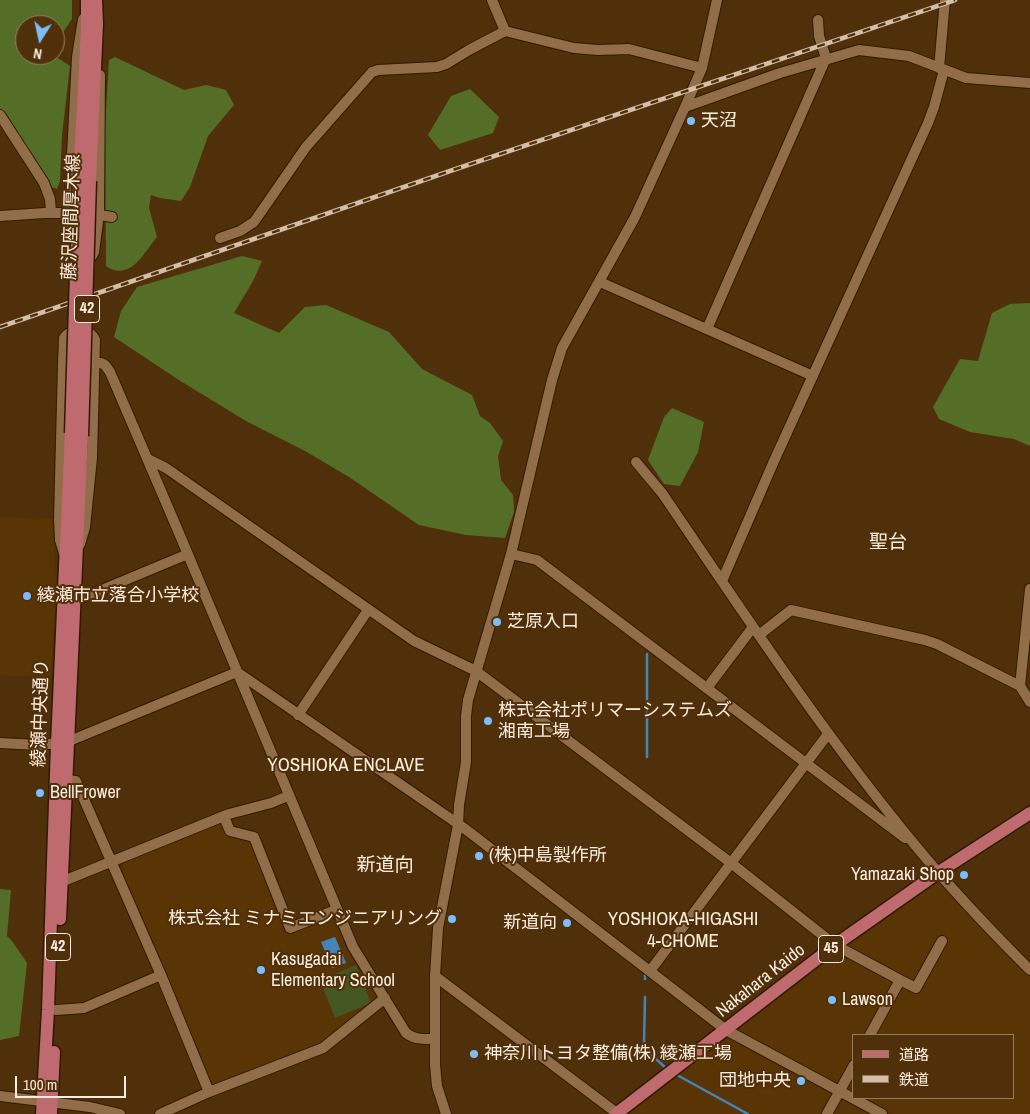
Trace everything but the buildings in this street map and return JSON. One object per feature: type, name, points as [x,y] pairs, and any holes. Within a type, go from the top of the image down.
[{"type":"main road","name":"藤沢座間厚木線","points":[[77,434],[84,181],[86,0]]},
{"type":"main road","name":"藤沢座間厚木線","points":[[84,181],[97,24],[96,0]]},
{"type":"main road","name":"綾瀬中央通り","points":[[47,1108],[48,1010],[77,434]]},
{"type":"main road","name":"綾瀬中央通り","points":[[47,1108],[56,1010],[65,780],[62,743],[75,601],[71,555]]},
{"type":"main road","name":"Nakahara Kaido","points":[[617,1114],[835,946],[939,872],[1030,813]]},
{"type":"street","points":[[86,0],[77,57],[67,252],[73,260],[80,262],[88,260],[94,252],[99,214],[101,96],[100,49],[97,24]]},
{"type":"street","points":[[492,0],[505,31]]},
{"type":"street","points":[[446,1114],[435,1073],[435,976],[438,928],[458,825],[466,762],[468,700],[511,554],[556,364],[562,348],[635,217],[686,107],[702,68],[717,0]]},
{"type":"street","points":[[722,581],[774,461],[928,123],[934,107],[942,69],[945,0]]},
{"type":"street","points":[[707,329],[826,58],[819,36],[818,20]]},
{"type":"street","points":[[220,238],[240,232],[254,222],[306,147],[372,72],[387,69],[437,67],[446,64],[505,31],[574,48],[598,50],[629,49],[702,68]]},
{"type":"street","points":[[686,107],[826,58],[859,50],[909,56],[966,78],[1030,83]]},
{"type":"street","points":[[0,115],[44,183],[50,199],[51,212]]},
{"type":"street","points":[[0,216],[51,212],[99,214],[112,217]]},
{"type":"street","points":[[600,282],[814,376]]},
{"type":"street","points":[[72,331],[90,332],[95,340],[92,458],[86,527],[71,555],[60,540],[59,490],[63,363],[64,338],[72,331]]},
{"type":"street","points":[[63,363],[95,363],[105,365],[110,372],[353,947],[406,1033],[412,1037],[435,1039]]},
{"type":"street","points":[[148,459],[166,468],[414,641],[476,670],[731,863],[835,946],[916,988],[942,941]]},
{"type":"street","points":[[636,462],[662,493],[828,734],[915,846],[974,913],[1030,970]]},
{"type":"street","points":[[75,601],[188,554]]},
{"type":"street","points":[[511,554],[537,560],[915,846]]},
{"type":"street","points":[[1020,686],[1030,589]]},
{"type":"street","points":[[298,715],[368,610]]},
{"type":"street","points":[[707,688],[756,631],[791,610],[931,642],[1020,686],[1030,702]]},
{"type":"street","points":[[237,672],[247,681],[458,825],[726,1030],[852,1098]]},
{"type":"street","points":[[0,743],[39,745],[62,743],[237,672]]},
{"type":"street","points":[[650,971],[828,734]]},
{"type":"street","points":[[65,780],[76,781],[161,975],[209,1092]]},
{"type":"street","points":[[61,882],[229,814],[271,803],[288,796]]},
{"type":"street","points":[[224,817],[230,831],[254,836],[290,928],[336,910]]},
{"type":"street","points":[[56,1010],[84,1008],[161,975]]},
{"type":"street","points":[[435,976],[617,1114]]},
{"type":"street","points":[[871,1034],[900,980]]},
{"type":"street","points":[[160,1114],[209,1092],[323,1048],[385,998]]},
{"type":"street","points":[[827,1114],[852,1068]]},
{"type":"street","points":[[0,1096],[47,1108],[96,1108],[120,1114]]},
{"type":"street","points":[[854,1099],[882,1114]]},
{"type":"shaded area","name":"綾瀬市立落合小学校","points":[[0,517],[52,519],[56,579],[51,678],[0,675]]},
{"type":"shaded area","name":"Kasugadai Elementary School","points":[[218,823],[254,843],[289,934],[326,918],[336,921],[346,948],[376,993],[373,1003],[321,1044],[212,1087],[120,872],[124,862]]},
{"type":"shaded area","points":[[939,877],[1030,972],[1030,1114],[892,1114],[864,1099],[1015,1099],[1015,1034],[852,1034],[852,1092],[741,1032],[740,1027],[843,944]]},
{"type":"shaded area","points":[[721,1040],[731,1040],[868,1114],[630,1114],[630,1110]]},
{"type":"green space","points":[[0,0],[72,0],[72,19],[65,29],[65,15],[15,15],[15,65],[65,65],[65,63],[70,66],[62,135],[60,181],[57,189],[51,187],[0,110]]},
{"type":"green space","points":[[115,57],[184,90],[206,85],[226,90],[234,105],[208,136],[190,187],[181,201],[151,195],[149,208],[157,237],[135,264],[122,271],[106,266],[105,128],[109,60]]},
{"type":"green space","points":[[470,89],[499,117],[493,133],[440,150],[428,135],[451,96]]},
{"type":"green space","points":[[242,256],[262,261],[253,281],[234,313],[279,333],[305,307],[326,305],[389,332],[422,369],[472,395],[480,416],[490,423],[503,441],[498,456],[501,480],[513,495],[514,512],[505,538],[466,535],[419,525],[349,477],[305,451],[246,421],[114,337],[121,311],[137,287]]},
{"type":"green space","points":[[1030,303],[1030,446],[1014,439],[970,432],[939,419],[933,407],[960,359],[978,361],[992,313],[1010,304]]},
{"type":"green space","points":[[672,408],[704,422],[698,452],[680,486],[664,484],[648,460],[664,417]]},
{"type":"green space","points":[[0,889],[11,890],[7,936],[27,963],[19,1036],[0,1040]]},
{"type":"green space","points":[[356,965],[371,1003],[335,1018],[320,980]]},
{"type":"water","points":[[335,937],[346,963],[332,968],[321,942]]},
{"type":"waterway","points":[[647,654],[647,757]]},
{"type":"waterway","points":[[645,973],[645,979]]},
{"type":"waterway","points":[[645,997],[644,1044],[648,1052],[666,1068]]},
{"type":"waterway","points":[[677,1075],[748,1114]]},
{"type":"railway","points":[[0,327],[450,171],[955,0]]},
{"type":"place","name":"天沼","points":[[691,121]]},
{"type":"place","name":"綾瀬市立落合小学校","points":[[27,596]]},
{"type":"place","name":"芝原入口","points":[[497,622]]},
{"type":"place","name":"株式会社ポリマーシステムズ 湘南工場","points":[[488,721]]},
{"type":"place","name":"BellFrower","points":[[40,793]]},
{"type":"place","name":"(株)中島製作所","points":[[479,856]]},
{"type":"place","name":"Yamazaki Shop","points":[[964,875]]},
{"type":"place","name":"株式会社 ミナミエンジニアリング","points":[[452,919]]},
{"type":"place","name":"新道向","points":[[567,923]]},
{"type":"place","name":"Kasugadai Elementary School","points":[[261,970]]},
{"type":"place","name":"Lawson","points":[[832,1000]]},
{"type":"place","name":"神奈川トヨタ整備(株) 綾瀬工場","points":[[474,1054]]},
{"type":"place","name":"団地中央","points":[[801,1081]]},
{"type":"district","name":"聖台","points":[[888,543]]},
{"type":"district","name":"YOSHIOKA ENCLAVE","points":[[346,766]]},
{"type":"district","name":"新道向","points":[[385,866]]},
{"type":"district","name":"YOSHIOKA-HIGASHI 4-CHOME","points":[[683,931]]}]
